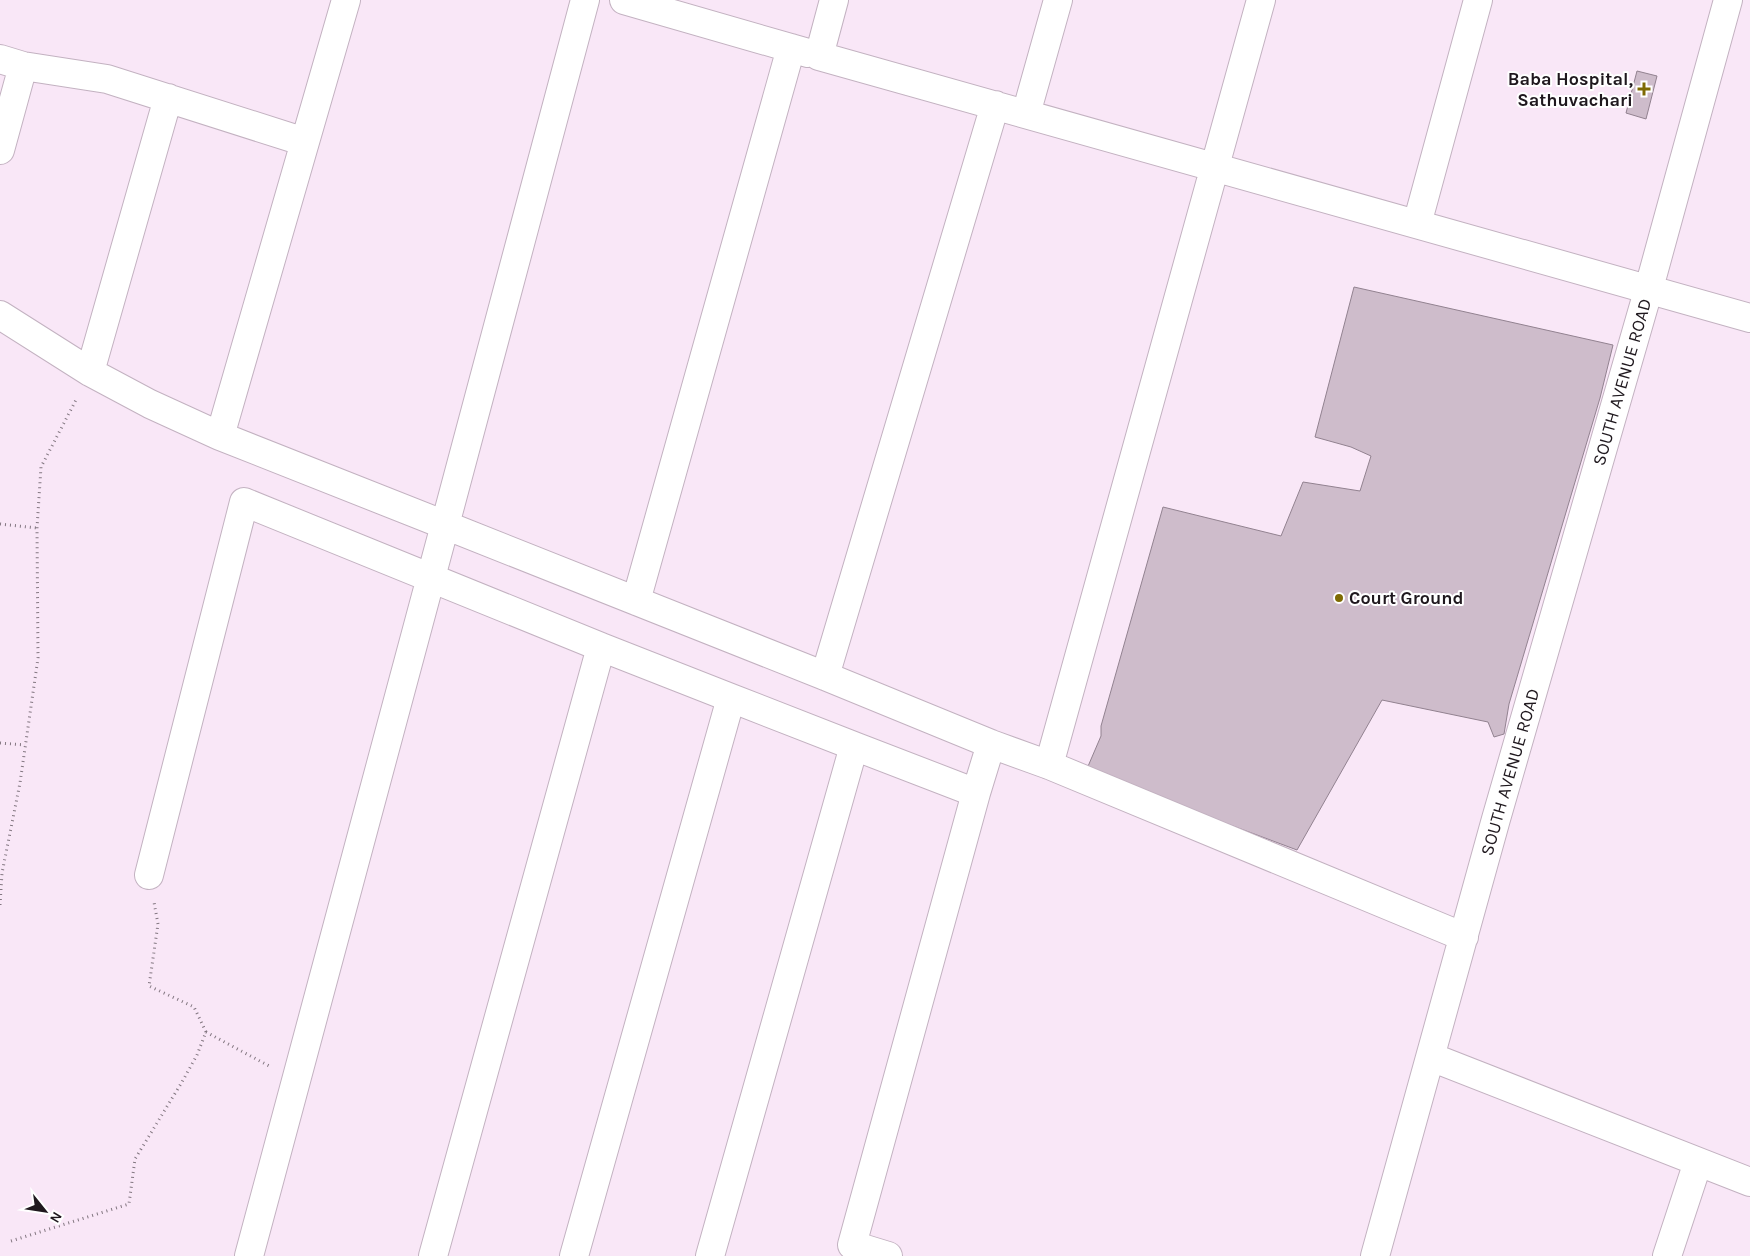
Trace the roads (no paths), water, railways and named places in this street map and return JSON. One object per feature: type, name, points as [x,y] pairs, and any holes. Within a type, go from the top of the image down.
[{"type":"street","points":[[220,436],[346,0]]},
{"type":"street","points":[[249,1256],[585,0]]},
{"type":"street","points":[[624,0],[1750,318]]},
{"type":"street","points":[[820,56],[834,0]]},
{"type":"street","points":[[1026,114],[1058,0]]},
{"type":"street","points":[[1049,765],[1261,0]]},
{"type":"street","points":[[1417,224],[1478,0]]},
{"type":"street","name":"SOUTH AVENUE ROAD","points":[[1375,1256],[1432,1057],[1496,819],[1649,288],[1728,0]]},
{"type":"street","points":[[636,601],[791,48]]},
{"type":"street","points":[[0,150],[11,63],[106,79],[305,142]]},
{"type":"street","points":[[90,372],[168,98]]},
{"type":"street","points":[[825,676],[995,106]]},
{"type":"street","points":[[0,315],[90,372],[150,404],[220,436],[825,676],[991,744],[1049,765],[1464,937]]},
{"type":"street","points":[[149,874],[244,502],[601,647],[976,793]]},
{"type":"street","points":[[433,1256],[601,647]]},
{"type":"street","points":[[574,1256],[731,698]]},
{"type":"street","points":[[888,1256],[850,1251],[991,744]]},
{"type":"street","points":[[710,1256],[854,746]]},
{"type":"street","points":[[1432,1057],[1750,1182]]},
{"type":"street","points":[[1667,1256],[1698,1162]]},
{"type":"place","name":"Baba Hospital, Sathuvachari","points":[[1644,89]]},
{"type":"place","name":"Court Ground","points":[[1339,598]]}]
